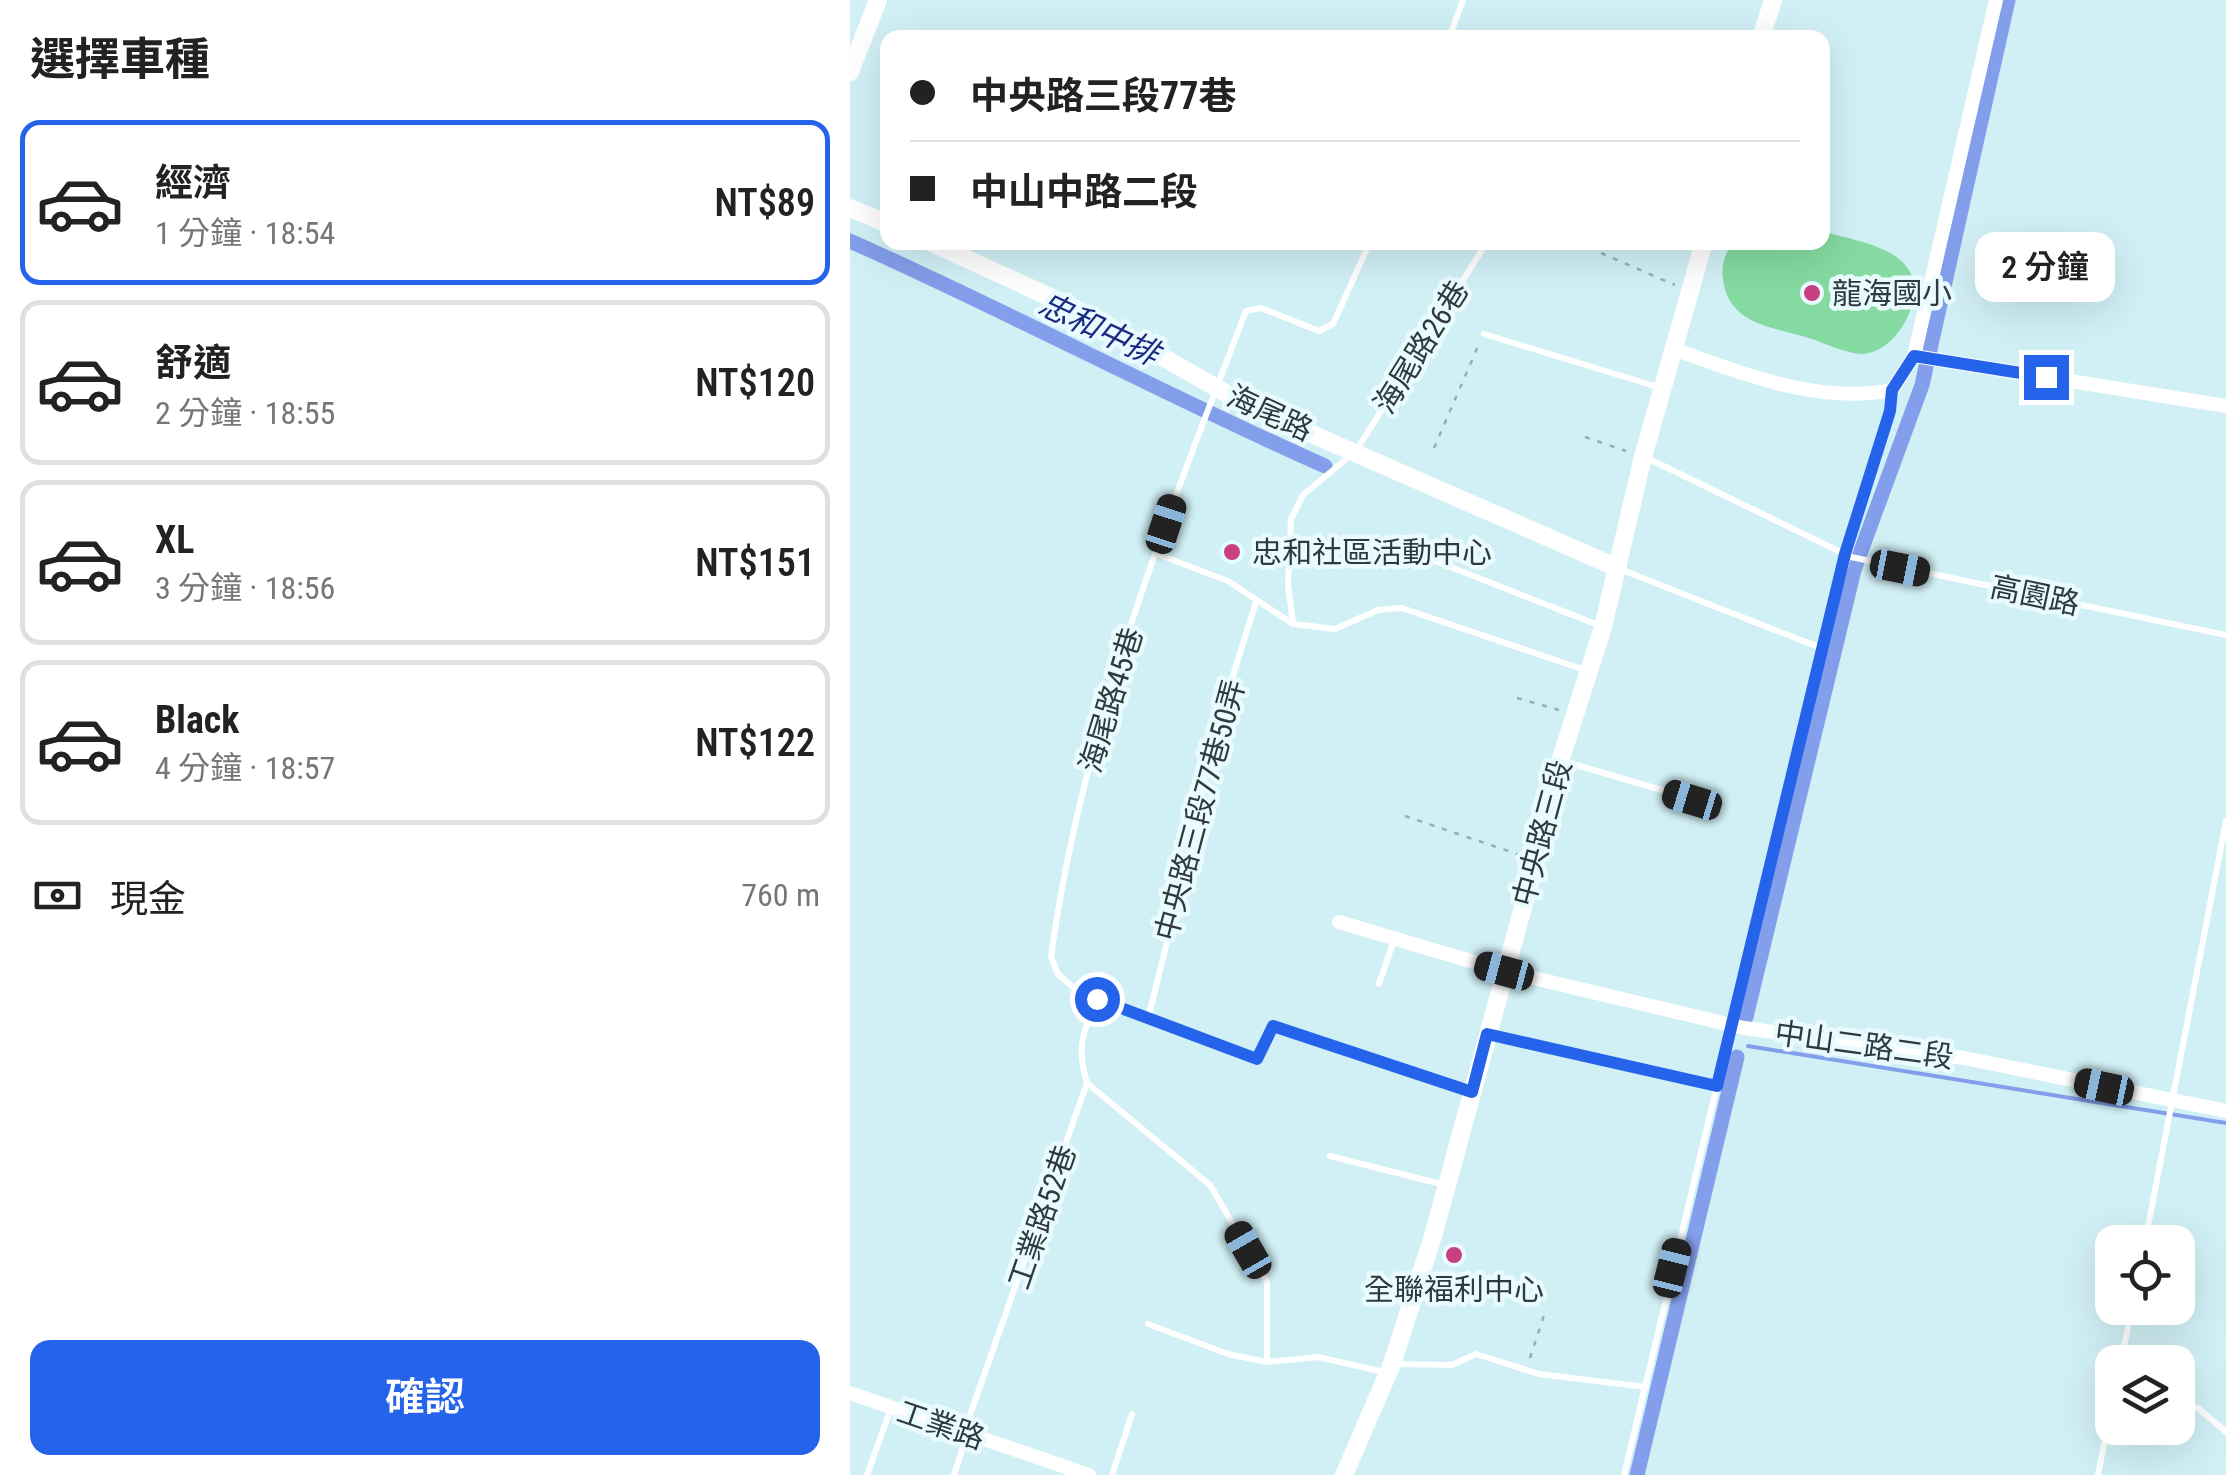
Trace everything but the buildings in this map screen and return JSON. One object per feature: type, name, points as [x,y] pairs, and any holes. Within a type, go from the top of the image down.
[{"type":"street","points":[[850,72],[878,0]]},
{"type":"street","points":[[1764,30],[1773,0]]},
{"type":"street","points":[[1673,349],[1793,387],[1861,396],[1892,390],[1926,358],[1996,0]]},
{"type":"street","points":[[850,208],[880,221]]},
{"type":"street","name":"海尾路","points":[[947,250],[1090,316],[1213,397],[1356,451],[1618,568]]},
{"type":"street","name":"中央路三段","points":[[1345,1475],[1390,1369],[1446,1185],[1536,860],[1546,805],[1603,627],[1643,457],[1702,250]]},
{"type":"street","points":[[1926,358],[2226,406]]},
{"type":"street","name":"中山二路二段","points":[[1339,922],[1504,971],[1732,1024],[1964,1058],[2226,1111]]},
{"type":"street","name":"工業路","points":[[850,1392],[1089,1475]]},
{"type":"lane","points":[[1452,30],[1463,0]]},
{"type":"lane","name":"海尾路45巷","points":[[1366,250],[1333,324],[1319,331],[1261,308],[1246,311],[1156,554],[1077,812],[1051,957],[1058,974],[1074,988],[1257,1059],[1273,1026],[1472,1092]]},
{"type":"lane","name":"海尾路26巷","points":[[1293,624],[1288,584],[1291,519],[1303,495],[1356,451],[1482,250]]},
{"type":"lane","points":[[1484,334],[1664,388]]},
{"type":"lane","points":[[1624,1475],[1822,648],[1890,411],[1892,390]]},
{"type":"lane","name":"高園路","points":[[1643,457],[1864,560],[2226,635]]},
{"type":"lane","points":[[1156,554],[1228,580],[1293,624],[1336,629],[1378,610],[1402,608],[1590,672]]},
{"type":"lane","points":[[1434,561],[1546,608],[1603,627]]},
{"type":"lane","points":[[1618,568],[1822,648]]},
{"type":"lane","name":"中央路三段77巷50弄","points":[[1148,1019],[1199,812],[1205,765],[1256,602]]},
{"type":"lane","points":[[1562,760],[1692,800]]},
{"type":"lane","points":[[2149,1225],[2226,821]]},
{"type":"lane","points":[[1379,984],[1394,940]]},
{"type":"lane","name":"工業路52巷","points":[[954,1475],[1087,1083],[1078,1057],[1080,1039],[1097,999]]},
{"type":"lane","points":[[1487,1034],[1717,1086]]},
{"type":"lane","points":[[1087,1083],[1210,1185],[1267,1282],[1267,1362]]},
{"type":"lane","points":[[1330,1156],[1446,1185]]},
{"type":"lane","points":[[1148,1324],[1228,1354],[1267,1362],[1318,1357],[1390,1369],[1452,1365],[1476,1354],[1526,1371],[1646,1387]]},
{"type":"lane","points":[[2195,1407],[2226,1432]]},
{"type":"lane","points":[[867,1475],[891,1408]]},
{"type":"lane","points":[[1112,1475],[1132,1414]]},
{"type":"lane","points":[[2098,1475],[2104,1445]]},
{"type":"path","points":[[1601,253],[1690,292]]},
{"type":"path","points":[[1434,448],[1484,334]]},
{"type":"path","points":[[1585,437],[1643,457]]},
{"type":"path","points":[[1516,698],[1574,715]]},
{"type":"path","points":[[1405,816],[1536,860]]},
{"type":"path","points":[[1526,1371],[1545,1312]]},
{"type":"green space","points":[[1830,233],[1889,253],[1906,266],[1912,278],[1912,306],[1906,321],[1886,345],[1874,352],[1848,352],[1742,314],[1726,293],[1729,250],[1830,250]]},
{"type":"waterway","points":[[1746,1017],[1854,570],[1922,385],[2008,0]]},
{"type":"waterway","name":"忠和中排","points":[[850,241],[1325,466]]},
{"type":"waterway","points":[[1748,1046],[2226,1123]]},
{"type":"waterway","points":[[1637,1475],[1737,1057]]},
{"type":"place","name":"龍海國小","points":[[1812,293]]},
{"type":"place","name":"忠和社區活動中心","points":[[1232,552]]},
{"type":"place","name":"全聯福利中心","points":[[1454,1255]]},
{"type":"route","points":[[1097,999],[1257,1059],[1273,1026],[1472,1092],[1487,1034],[1717,1086],[1818,658],[1845,554],[1890,411],[1892,390],[1914,356],[2046,377]]}]
